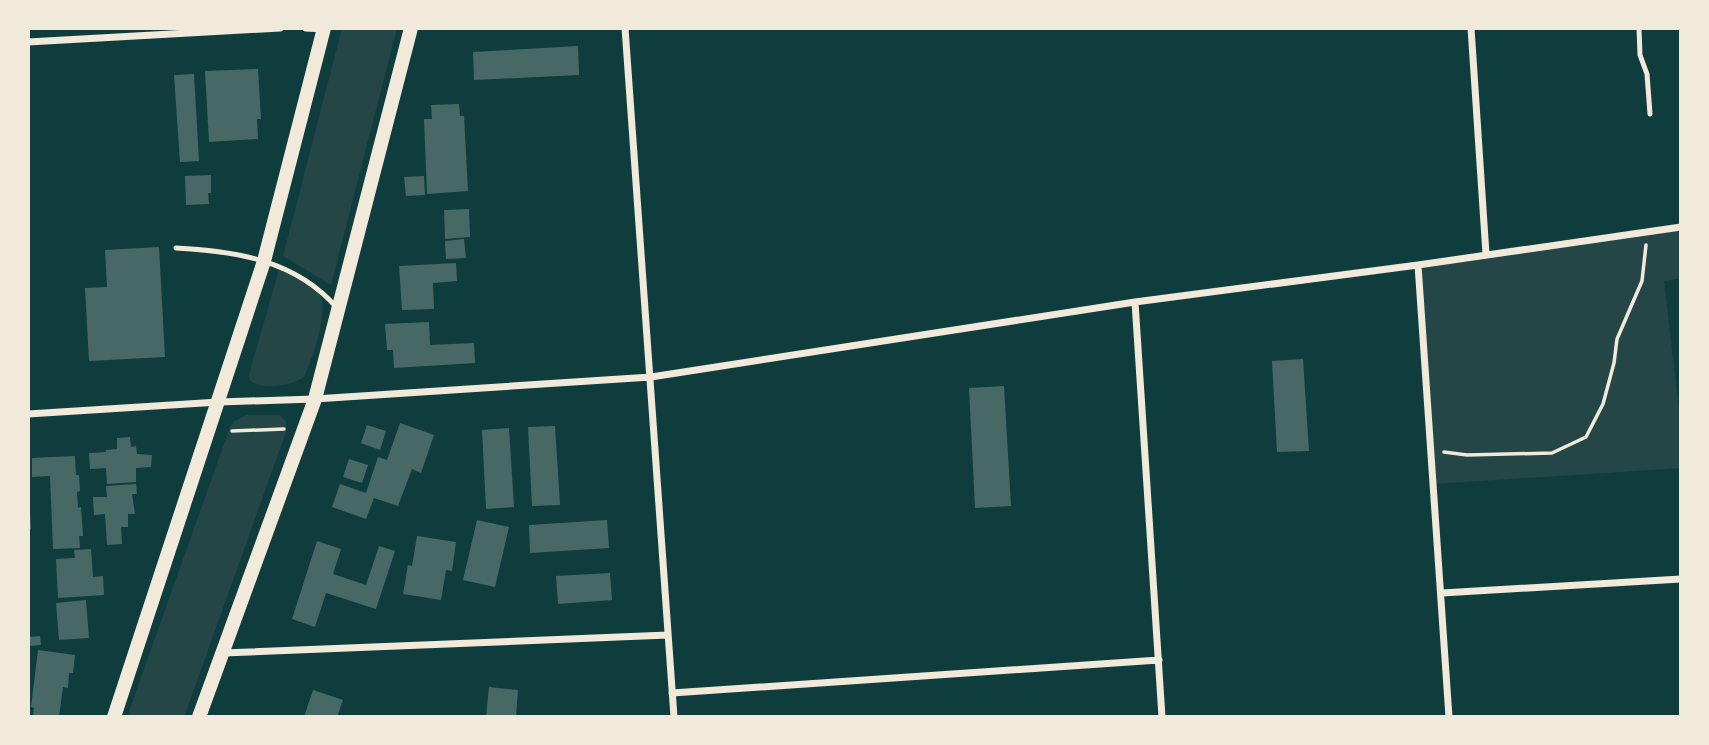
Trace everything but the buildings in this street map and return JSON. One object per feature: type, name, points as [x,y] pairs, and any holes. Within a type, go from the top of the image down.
[{"type":"main road","points":[[199,717],[315,399],[411,28]]},
{"type":"main road","points":[[114,717],[264,261],[324,29]]},
{"type":"street","points":[[28,42],[280,28]]},
{"type":"street","points":[[306,28],[324,29]]},
{"type":"street","points":[[625,28],[674,717]]},
{"type":"street","points":[[1471,28],[1486,254]]},
{"type":"street","points":[[28,414],[651,377],[1135,302],[1681,227]]},
{"type":"street","points":[[1418,265],[1449,717]]},
{"type":"street","points":[[1135,302],[1162,717]]},
{"type":"street","points":[[1442,593],[1681,579]]},
{"type":"street","points":[[223,653],[668,635]]},
{"type":"street","points":[[673,693],[1159,660]]},
{"type":"lane","points":[[1639,28],[1640,55],[1647,74],[1650,114]]},
{"type":"lane","points":[[176,248],[223,251],[264,261],[311,282],[339,310]]},
{"type":"path","points":[[1432,450],[1467,455],[1552,453],[1586,437],[1603,404],[1614,363],[1617,339],[1642,281],[1647,251],[1645,232]]},
{"type":"path","points":[[232,431],[284,429]]},
{"type":"shaded area","points":[[342,28],[397,28],[331,285],[283,256]]},
{"type":"shaded area","points":[[1681,227],[1681,278],[1664,281],[1681,427],[1681,468],[1434,484],[1418,265]]},
{"type":"shaded area","points":[[279,270],[305,282],[318,292],[321,299],[321,321],[304,377],[284,385],[268,386],[250,380],[249,374]]},
{"type":"shaded area","points":[[247,415],[280,415],[286,422],[286,432],[184,717],[127,717],[230,427],[234,421]]}]
